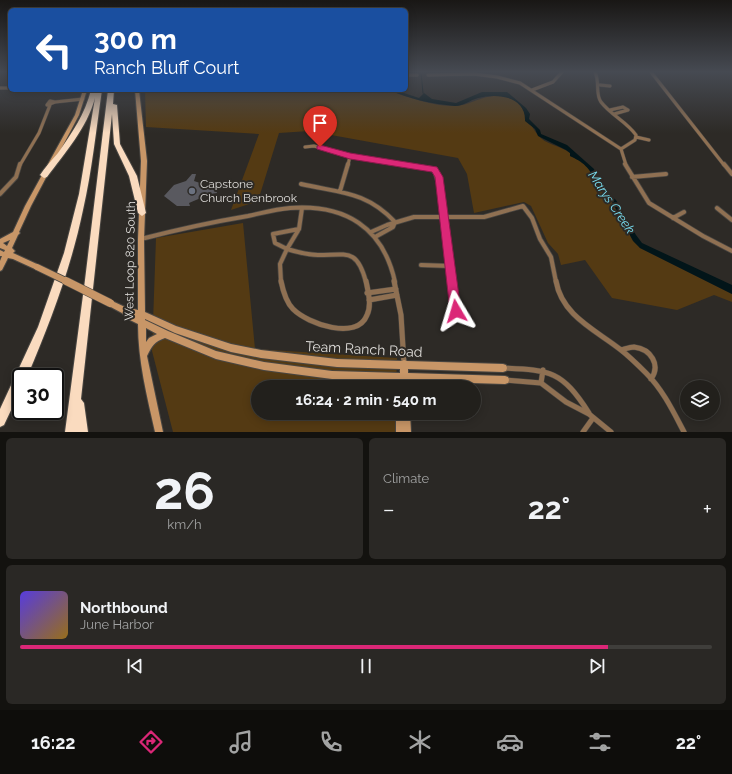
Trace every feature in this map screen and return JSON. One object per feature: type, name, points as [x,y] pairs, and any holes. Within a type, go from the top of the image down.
[{"type":"highway","points":[[44,175],[82,122],[90,105],[93,92]]},
{"type":"highway","points":[[0,421],[46,318],[74,234],[80,208],[99,92]]},
{"type":"highway","points":[[71,432],[77,394],[111,92]]},
{"type":"highway","points":[[113,92],[114,94],[114,128],[117,144],[133,176],[142,213]]},
{"type":"highway","points":[[77,394],[82,432]]},
{"type":"street","points":[[0,268],[5,253],[16,234],[44,175],[70,128],[83,100],[85,92]]},
{"type":"street","name":"West Loop 820 South","points":[[137,92],[144,152],[141,238],[141,318],[144,360],[159,432]]},
{"type":"street","points":[[535,92],[621,149],[622,157],[632,177],[649,203],[732,251]]},
{"type":"street","points":[[600,92],[600,99],[628,126],[636,137],[648,140]]},
{"type":"street","points":[[667,92],[732,174]]},
{"type":"street","points":[[0,194],[16,177],[21,161],[39,133],[53,100],[83,100]]},
{"type":"street","points":[[610,110],[624,107],[628,110],[614,114]]},
{"type":"street","points":[[621,149],[635,140],[636,137]]},
{"type":"street","points":[[305,147],[320,147],[350,156],[434,169],[439,177],[445,216],[456,311],[452,321]]},
{"type":"street","points":[[340,191],[350,156]]},
{"type":"street","points":[[632,177],[666,174]]},
{"type":"street","points":[[301,184],[354,194],[374,202],[385,209],[396,222]]},
{"type":"street","points":[[371,232],[388,222],[396,222],[415,216],[486,216],[510,208],[523,206],[533,221],[540,239],[551,257],[557,288],[565,304],[586,326],[621,350],[651,379],[668,401],[684,432]]},
{"type":"street","points":[[299,229],[273,234],[275,242],[288,248],[311,255],[338,252],[350,254],[356,258],[363,270],[368,300],[367,315],[364,320],[356,326],[325,327],[307,320],[291,306],[281,283],[279,265],[288,248],[299,229],[302,208]]},
{"type":"street","points":[[141,238],[229,218],[302,208],[318,209],[342,216],[371,232],[387,260],[398,295],[404,336],[404,377]]},
{"type":"street","points":[[717,208],[732,220]]},
{"type":"street","points":[[673,218],[684,212]]},
{"type":"street","points":[[375,237],[393,227],[396,222]]},
{"type":"street","points":[[0,242],[16,234]]},
{"type":"street","name":"Team Ranch Road","points":[[0,245],[5,253],[124,310],[131,317],[141,318],[222,345],[261,354],[337,363],[404,364],[543,370],[555,373],[567,381],[591,416]]},
{"type":"street","points":[[421,265],[450,266]]},
{"type":"street","points":[[368,293],[396,289]]},
{"type":"street","points":[[368,300],[398,295]]},
{"type":"street","name":"Team Ranch Road","points":[[141,318],[165,334],[216,355],[264,366],[332,376],[505,380],[541,383],[566,402],[591,416],[611,432]]},
{"type":"street","points":[[144,360],[148,344],[155,337],[165,334]]},
{"type":"street","points":[[216,355],[222,345]]},
{"type":"street","points":[[621,350],[629,347],[635,347],[649,354],[657,369],[651,379]]},
{"type":"street","points":[[310,372],[313,360]]},
{"type":"street","points":[[541,383],[543,370]]},
{"type":"street","points":[[583,432],[591,416]]},
{"type":"street","points":[[400,420],[400,432]]},
{"type":"street","points":[[406,420],[407,432]]},
{"type":"shaded area","points":[[145,92],[395,92],[413,99],[446,106],[461,105],[494,96],[509,98],[519,104],[534,130],[544,141],[570,153],[570,156],[580,160],[591,171],[605,195],[611,200],[640,248],[732,294],[732,302],[714,295],[677,310],[612,298],[585,260],[561,265],[558,254],[548,243],[531,206],[524,202],[474,213],[467,174],[458,158],[309,131],[279,133],[258,201],[231,210],[259,134],[146,127]]},
{"type":"shaded area","points":[[395,92],[401,92],[419,98],[424,93],[432,99],[456,103],[482,92],[507,92],[526,108],[530,114],[529,119],[540,130],[541,134],[567,145],[594,169],[597,181],[608,194],[616,200],[642,243],[732,285],[732,294],[640,248],[633,241],[611,200],[593,181],[589,169],[578,160],[570,156],[570,153],[566,150],[538,136],[535,129],[525,121],[521,106],[516,101],[501,96],[494,96],[475,99],[455,106],[421,101]]},
{"type":"shaded area","points":[[243,223],[255,349],[397,358],[396,380],[251,380],[251,420],[395,420],[395,432],[173,432],[152,351],[156,238]]},
{"type":"building","name":"Capstone Church Benbrook","points":[[192,174],[196,174],[194,181],[200,183],[203,188],[210,184],[215,187],[217,193],[210,194],[189,203],[190,206],[177,206],[164,196],[174,185],[186,181]]},
{"type":"place","name":"Capstone Church Benbrook","points":[[192,191]]},
{"type":"route","points":[[320,147],[350,156],[430,168],[437,172],[445,216],[456,311]]},
{"type":"water label","name":"Marys Creek","points":[[612,202]]}]
